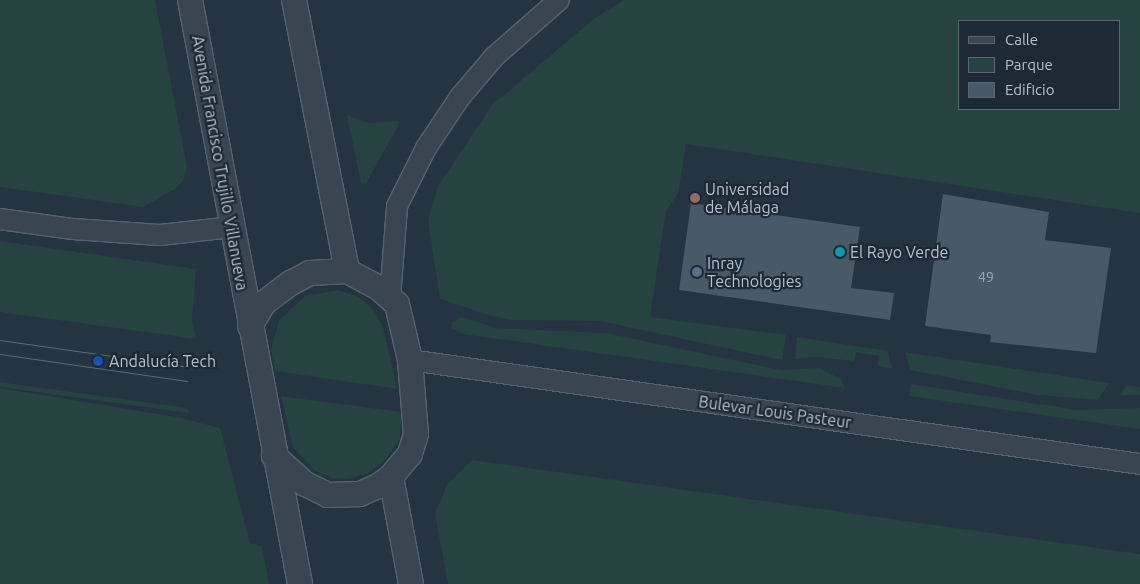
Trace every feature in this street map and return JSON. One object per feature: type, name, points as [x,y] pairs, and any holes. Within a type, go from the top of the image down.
[{"type":"street","name":"Avenida Francisco Trujillo Villanueva","points":[[190,0],[274,456]]},
{"type":"street","points":[[294,0],[347,271]]},
{"type":"street","points":[[390,298],[397,206],[426,148],[460,97],[494,57],[559,0]]},
{"type":"street","points":[[0,219],[73,229],[160,235],[232,227]]},
{"type":"street","points":[[250,326],[264,302],[291,282],[310,273],[347,271],[363,277],[397,304],[410,360],[416,434],[410,454],[391,477],[360,494],[328,494],[305,484],[274,456]]},
{"type":"street","name":"Bulevar Louis Pasteur","points":[[410,360],[1140,464]]},
{"type":"street","points":[[274,456],[300,584]]},
{"type":"street","points":[[391,477],[411,584]]},
{"type":"green space","points":[[0,0],[155,0],[187,167],[183,181],[175,189],[143,207],[0,187]]},
{"type":"green space","points":[[624,0],[1140,0],[1140,213],[686,144],[678,194],[666,211],[650,317],[786,335],[782,360],[600,321],[511,320],[491,316],[440,299],[428,220],[438,186],[492,105],[595,18]]},
{"type":"green space","points":[[347,115],[369,123],[398,121],[399,124],[366,184],[361,183]]},
{"type":"green space","points":[[0,241],[196,269],[192,320],[196,339],[0,312]]},
{"type":"green space","points":[[338,290],[359,297],[373,309],[383,327],[397,389],[275,371],[271,350],[279,320],[305,296]]},
{"type":"green space","points":[[462,317],[496,328],[606,333],[781,370],[819,368],[841,379],[845,388],[463,334],[451,328],[452,322]]},
{"type":"green space","points":[[797,337],[888,351],[892,369],[878,366],[879,356],[856,352],[854,361],[816,357],[795,359]]},
{"type":"green space","points":[[905,352],[1109,383],[1098,400],[1037,395],[910,370]]},
{"type":"green space","points":[[0,382],[187,408],[189,413],[0,387]]},
{"type":"green space","points":[[911,384],[1077,410],[1140,408],[1140,429],[909,396]]},
{"type":"green space","points":[[1126,385],[1140,387],[1140,395],[1120,395]]},
{"type":"green space","points":[[0,388],[182,418],[220,428],[250,543],[262,546],[269,584],[0,584]]},
{"type":"green space","points":[[281,396],[402,412],[400,439],[386,459],[368,473],[348,479],[332,478],[315,471],[293,447]]},
{"type":"green space","points":[[472,460],[1140,554],[1140,584],[448,584],[435,514],[447,485]]},
{"type":"building","points":[[943,194],[1049,212],[1045,240],[1111,248],[1096,353],[990,342],[991,335],[925,326]]},
{"type":"building","name":"El Rayo Verde","points":[[691,203],[860,227],[851,288],[894,293],[890,320],[679,290]]},
{"type":"tram line","points":[[0,340],[189,367]]},
{"type":"tram line","points":[[0,354],[187,381]]},
{"type":"place","name":"Universidad de Málaga","points":[[695,198]]},
{"type":"place","name":"El Rayo Verde","points":[[840,252]]},
{"type":"place","name":"Inray Technologies","points":[[697,272]]},
{"type":"place","name":"Andalucía Tech","points":[[98,361]]}]
